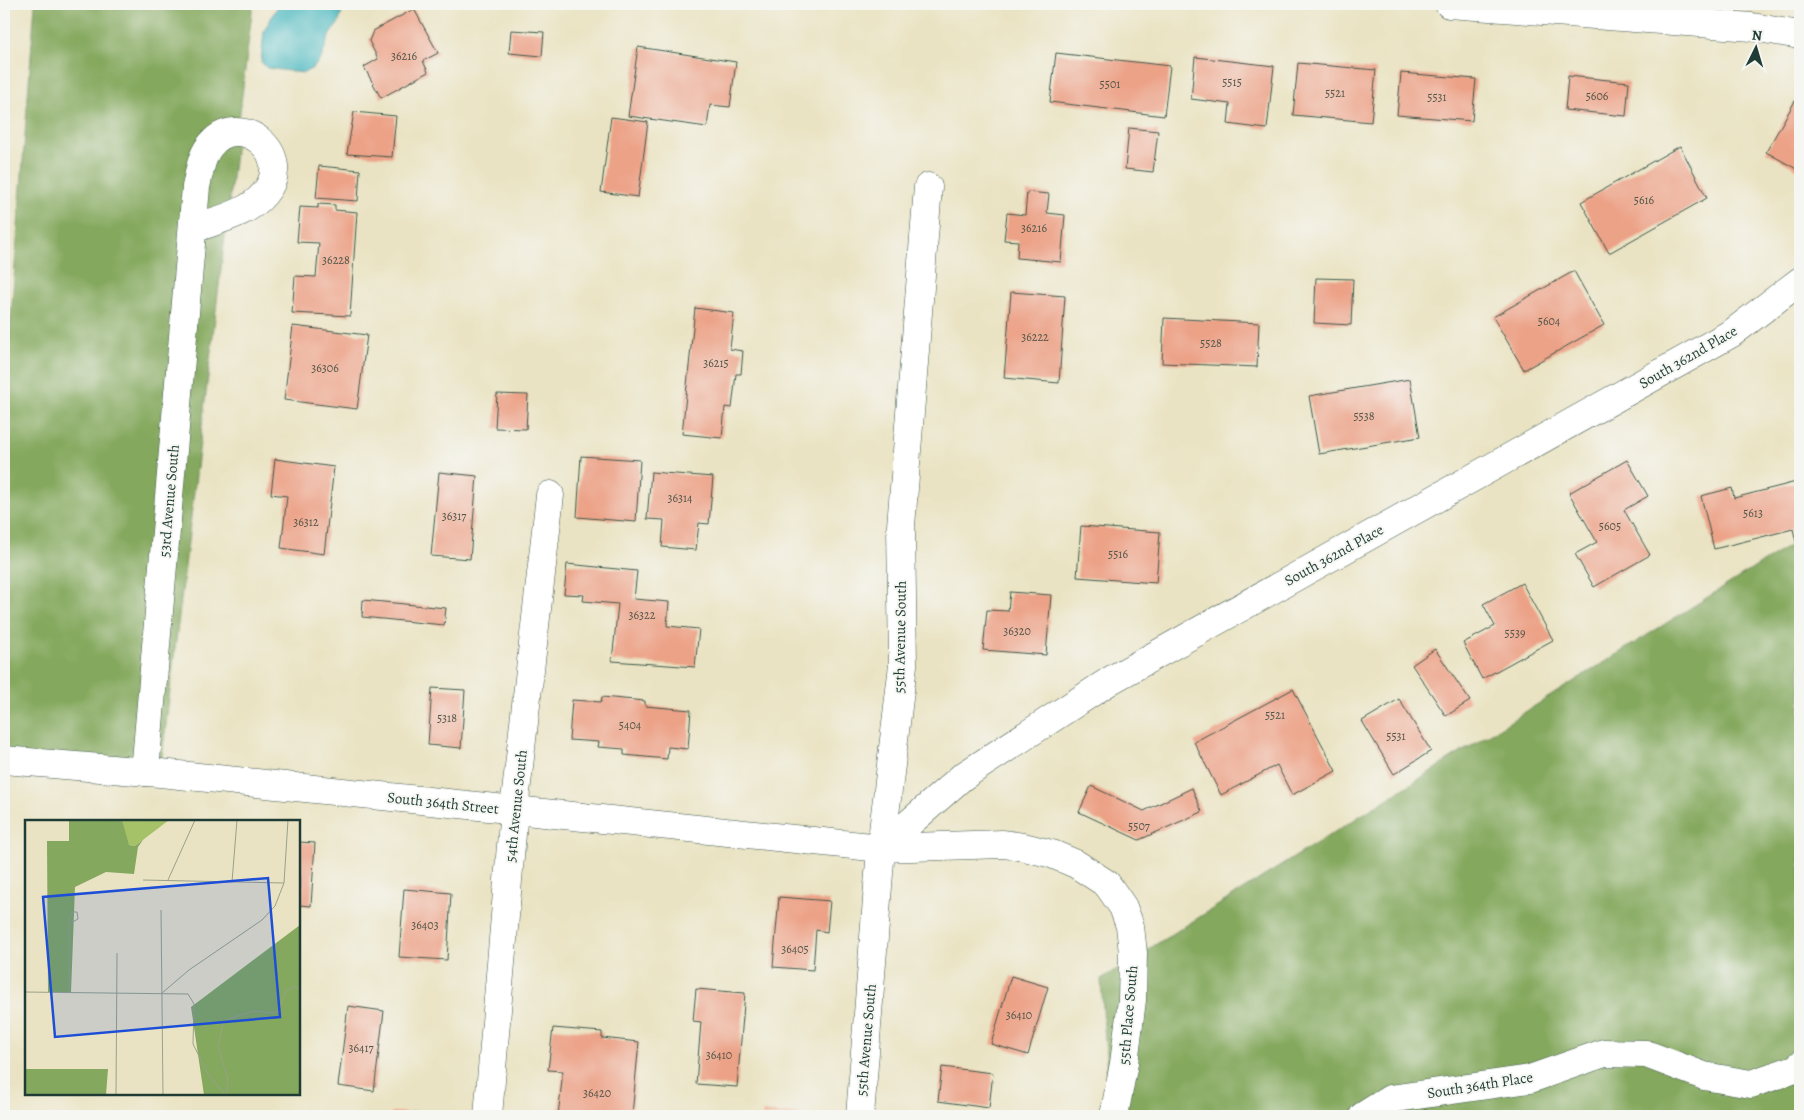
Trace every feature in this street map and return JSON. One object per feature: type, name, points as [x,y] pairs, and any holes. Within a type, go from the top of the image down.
[{"type":"street","points":[[1449,4],[1521,6],[1752,27],[1800,35]]},
{"type":"street","name":"55th Avenue South","points":[[860,1116],[881,848],[903,665],[901,526],[928,187]]},
{"type":"street","name":"53rd Avenue South","points":[[144,772],[193,229]]},
{"type":"street","name":"South 362nd Place","points":[[881,848],[962,777],[1111,680],[1732,333],[1800,281]]},
{"type":"street","name":"54th Avenue South","points":[[488,1116],[514,810],[550,496]]},
{"type":"street","name":"South 364th Street","points":[[4,760],[144,772],[881,848]]},
{"type":"street","name":"55th Place South","points":[[881,848],[1003,844],[1024,847],[1052,854],[1076,864],[1099,878],[1112,891],[1127,916],[1133,953],[1132,1000],[1114,1116]]},
{"type":"street","name":"South 364th Place","points":[[1364,1116],[1390,1099],[1530,1079],[1604,1053],[1646,1054],[1704,1076],[1751,1084],[1798,1068],[1800,1065]]},
{"type":"green space","points":[[35,4],[253,4],[160,773],[4,760],[4,410]]},
{"type":"green space","points":[[1800,539],[1800,1116],[1110,1116],[1101,979]]},
{"type":"water","points":[[279,4],[342,4],[338,24],[330,34],[321,59],[313,68],[303,73],[267,68],[261,62],[264,31]]},
{"type":"building","points":[[414,9],[438,53],[423,61],[428,72],[381,98],[364,67],[378,59],[369,41],[373,31]]},
{"type":"building","points":[[511,30],[544,32],[542,56],[509,53]]},
{"type":"building","points":[[638,47],[736,62],[730,107],[710,105],[707,127],[628,116]]},
{"type":"building","points":[[1056,53],[1170,66],[1164,116],[1050,102]]},
{"type":"building","points":[[1195,57],[1274,66],[1267,129],[1228,124],[1230,104],[1191,99]]},
{"type":"building","points":[[1298,63],[1376,70],[1371,122],[1293,115]]},
{"type":"building","points":[[1401,73],[1476,79],[1472,121],[1397,115]]},
{"type":"building","points":[[1568,76],[1629,82],[1626,116],[1565,110]]},
{"type":"building","points":[[1795,101],[1800,105],[1800,171],[1766,152]]},
{"type":"building","points":[[354,112],[396,116],[392,157],[347,154]]},
{"type":"building","points":[[611,117],[648,122],[638,197],[601,192]]},
{"type":"building","points":[[1129,128],[1158,131],[1153,172],[1125,169]]},
{"type":"building","points":[[1680,146],[1707,198],[1609,253],[1581,202]]},
{"type":"building","points":[[319,166],[360,170],[358,201],[316,198]]},
{"type":"building","points":[[1027,192],[1049,194],[1047,213],[1065,215],[1061,262],[1017,258],[1018,241],[1004,240],[1007,213],[1025,215]]},
{"type":"building","points":[[318,204],[335,205],[335,210],[357,212],[350,316],[292,313],[295,276],[316,277],[319,243],[297,242],[300,207],[318,208]]},
{"type":"building","points":[[1574,271],[1604,325],[1524,370],[1493,317]]},
{"type":"building","points":[[1316,278],[1353,279],[1351,325],[1314,323]]},
{"type":"building","points":[[1011,292],[1065,296],[1059,383],[1004,378]]},
{"type":"building","points":[[695,308],[734,313],[730,349],[743,351],[741,374],[736,374],[732,408],[725,407],[722,438],[682,434]]},
{"type":"building","points":[[1164,318],[1259,323],[1257,367],[1162,363]]},
{"type":"building","points":[[293,326],[367,335],[357,409],[284,400]]},
{"type":"building","points":[[1410,379],[1420,437],[1319,454],[1309,396]]},
{"type":"building","points":[[497,394],[528,395],[526,429],[495,428]]},
{"type":"building","points":[[581,456],[640,460],[636,522],[577,517]]},
{"type":"building","points":[[275,459],[334,467],[324,554],[281,548],[287,496],[271,494]]},
{"type":"building","points":[[1627,460],[1648,496],[1624,510],[1650,555],[1594,587],[1575,554],[1597,542],[1569,493]]},
{"type":"building","points":[[439,472],[477,476],[470,559],[431,556]]},
{"type":"building","points":[[651,472],[713,477],[709,524],[699,523],[696,550],[662,547],[664,520],[647,519]]},
{"type":"building","points":[[1800,481],[1800,545],[1797,546],[1793,529],[1714,549],[1701,496],[1732,488],[1734,498]]},
{"type":"building","points":[[1081,526],[1160,532],[1156,583],[1077,577]]},
{"type":"building","points":[[567,564],[637,571],[634,599],[669,602],[667,626],[699,629],[695,667],[612,661],[618,604],[583,601],[584,595],[564,594]]},
{"type":"building","points":[[1522,583],[1553,640],[1482,679],[1463,643],[1495,626],[1483,604]]},
{"type":"building","points":[[1010,592],[1051,595],[1046,655],[983,650],[987,610],[1008,611]]},
{"type":"building","points":[[363,600],[446,608],[444,625],[362,617]]},
{"type":"building","points":[[1435,649],[1470,701],[1446,716],[1412,665]]},
{"type":"building","points":[[432,688],[465,690],[461,748],[428,745]]},
{"type":"building","points":[[1293,689],[1336,771],[1292,795],[1277,765],[1221,795],[1194,742]]},
{"type":"building","points":[[602,697],[645,701],[645,706],[691,710],[688,749],[668,747],[667,759],[624,755],[624,749],[598,747],[599,742],[569,740],[572,700],[601,702]]},
{"type":"building","points":[[1399,699],[1431,751],[1394,774],[1362,721]]},
{"type":"building","points":[[1091,786],[1144,811],[1192,788],[1202,812],[1139,840],[1079,812]]},
{"type":"building","points":[[300,842],[315,843],[311,906],[300,905]]},
{"type":"building","points":[[404,889],[451,893],[447,960],[399,957]]},
{"type":"building","points":[[779,897],[830,901],[827,932],[816,930],[813,970],[773,967]]},
{"type":"building","points":[[1011,976],[1048,987],[1028,1055],[991,1044]]},
{"type":"building","points":[[696,989],[745,993],[737,1087],[696,1084],[701,1022],[693,1021]]},
{"type":"building","points":[[348,1006],[384,1011],[374,1091],[338,1086]]},
{"type":"building","points":[[553,1028],[602,1032],[602,1038],[639,1042],[632,1115],[558,1116],[563,1071],[548,1070]]},
{"type":"building","points":[[942,1067],[993,1073],[989,1108],[938,1101]]},
{"type":"building","points":[[392,1112],[430,1114],[430,1116],[391,1116]]},
{"type":"building","points":[[763,1112],[805,1115],[805,1116],[762,1116]]}]
